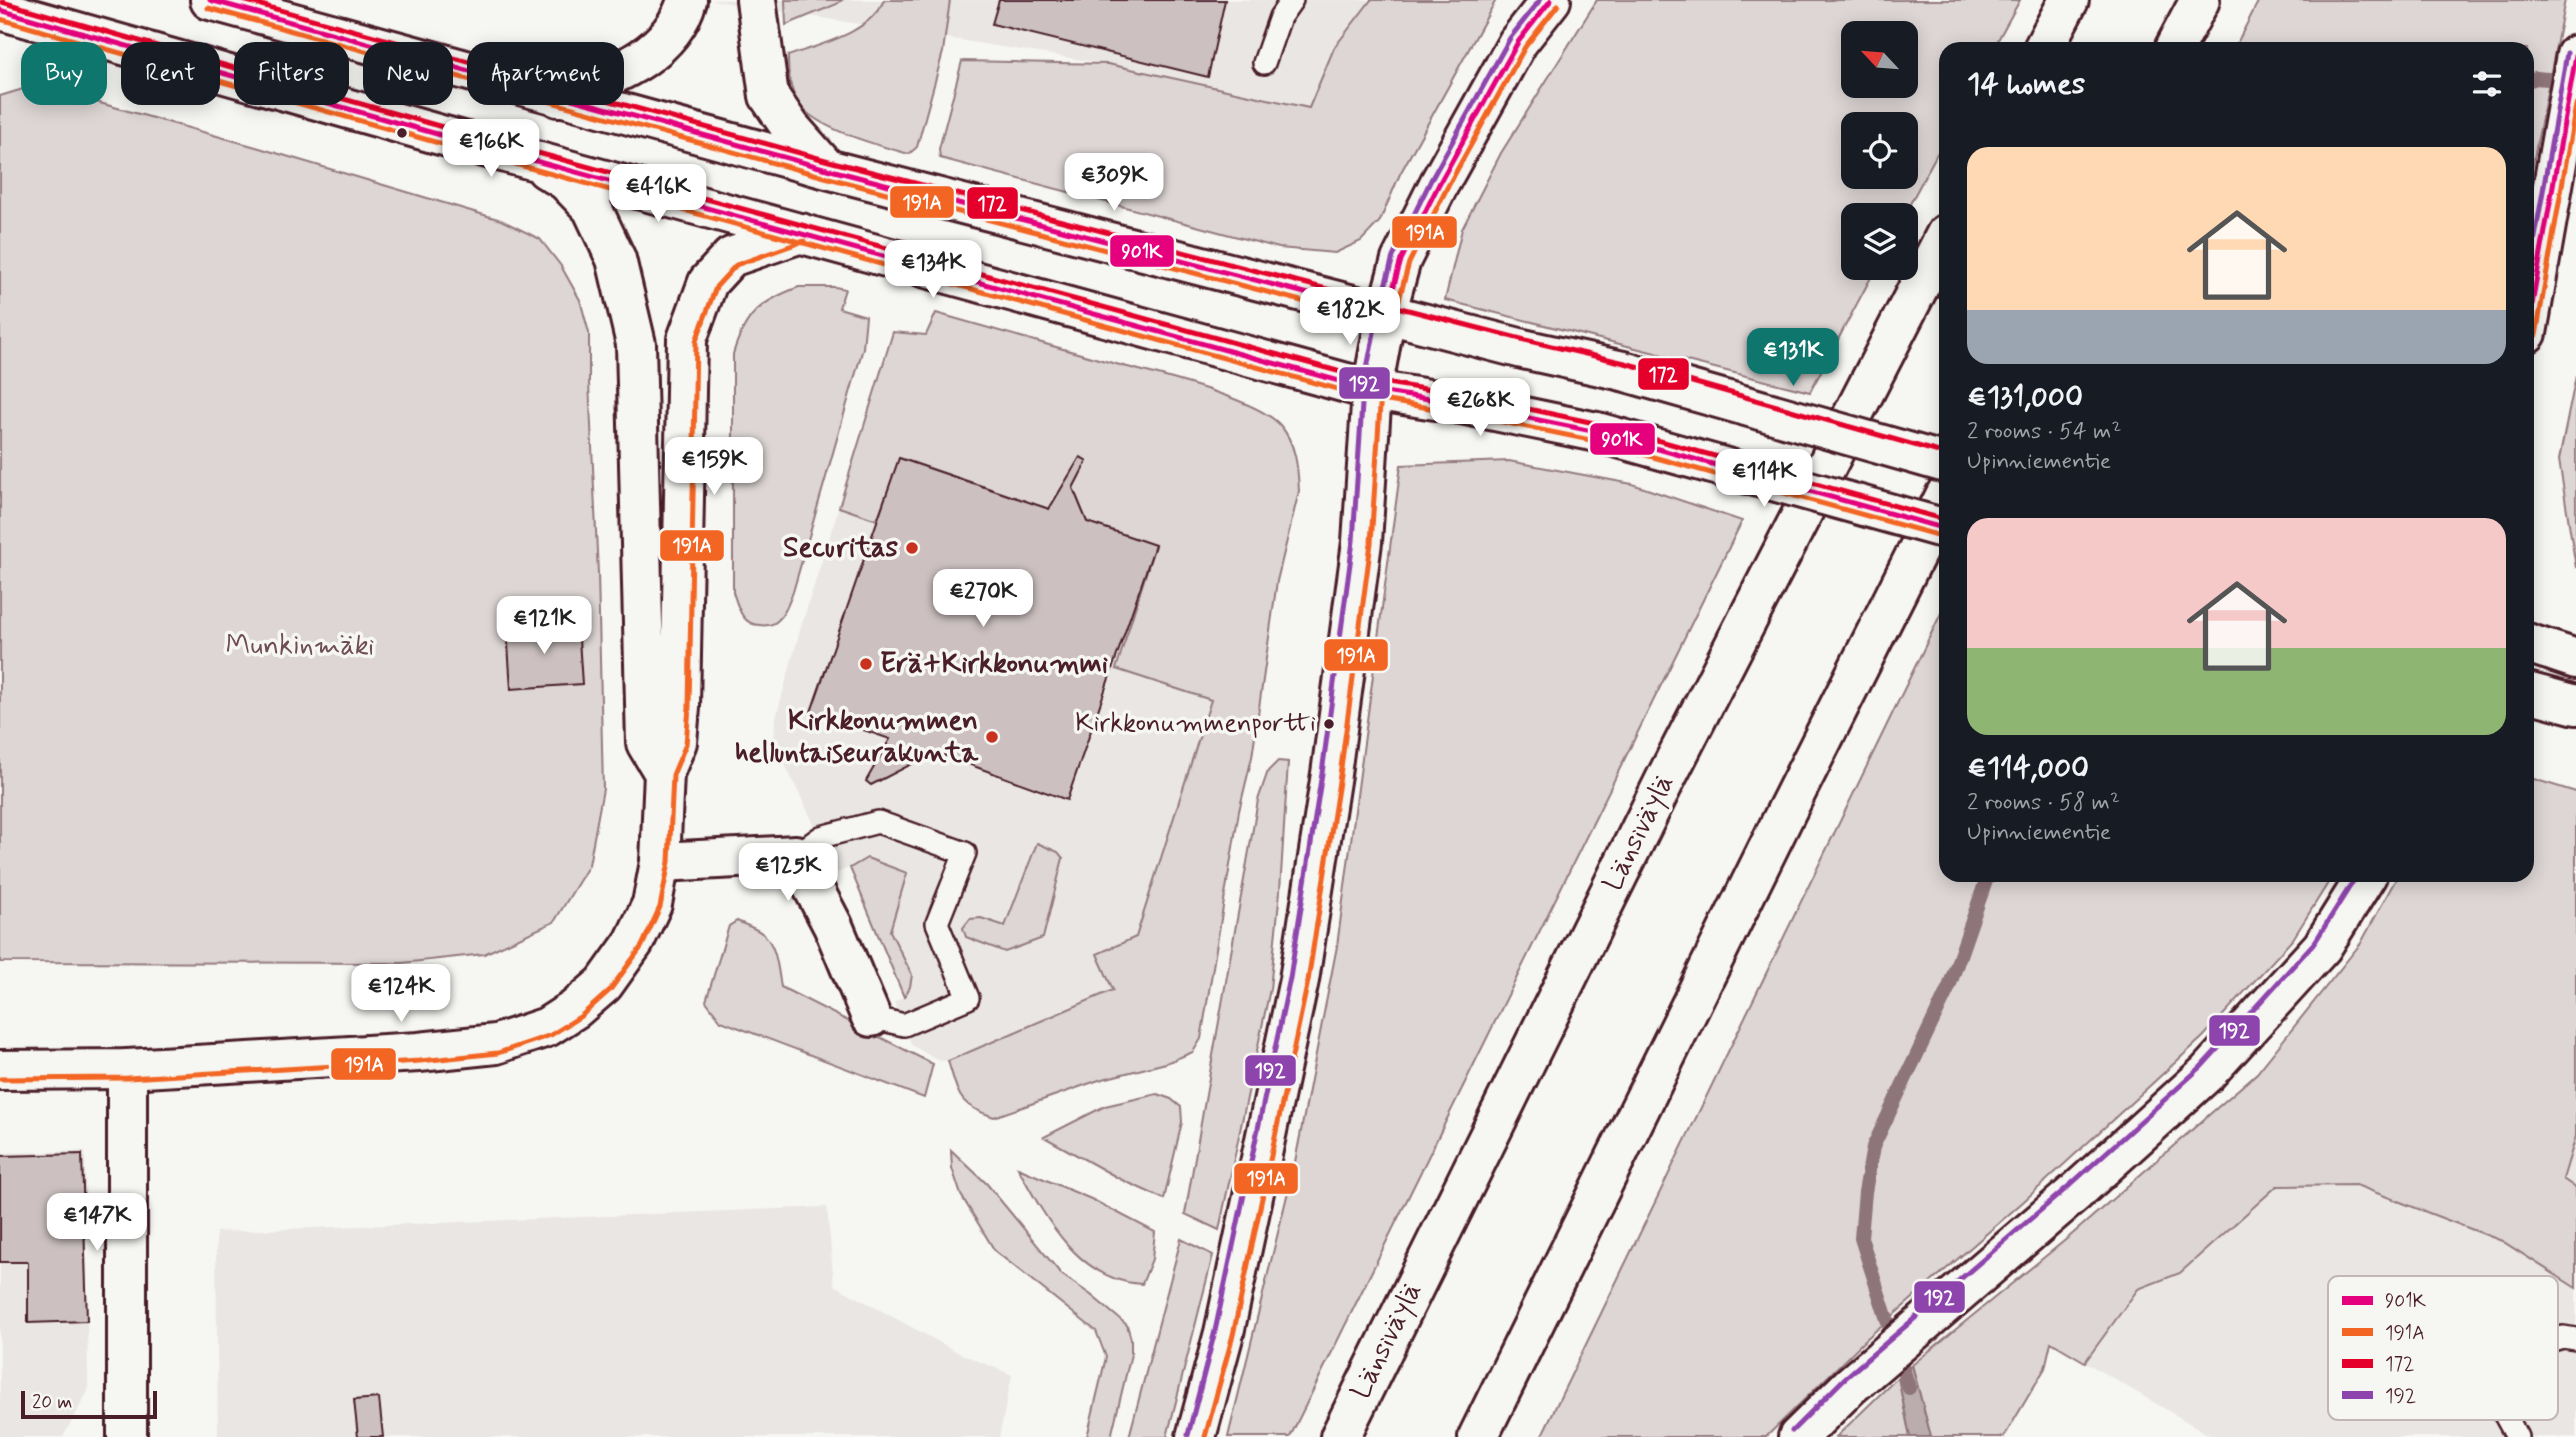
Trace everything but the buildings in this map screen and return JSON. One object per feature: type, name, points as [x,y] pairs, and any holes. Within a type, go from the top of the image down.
[{"type":"main road","points":[[210,0],[467,72]]},
{"type":"main road","points":[[624,68],[643,60],[669,35],[685,10],[688,0]]},
{"type":"main road","points":[[756,0],[769,96],[790,127],[827,169]]},
{"type":"main road","points":[[1196,1437],[1224,1333],[1299,979],[1331,774],[1362,542],[1372,390],[1386,314],[1401,260],[1439,184],[1518,42],[1551,0]]},
{"type":"main road","points":[[2047,42],[2069,0]]},
{"type":"main road","points":[[2179,42],[2200,0]]},
{"type":"main road","points":[[4,12],[1372,390],[1461,404],[1597,432],[1939,528]]},
{"type":"main road","points":[[2534,294],[2576,55]]},
{"type":"main road","points":[[588,105],[1386,314],[1623,371],[1939,461]]},
{"type":"main road","points":[[530,159],[566,181],[592,208],[616,259],[636,344],[646,743],[664,773]]},
{"type":"main road","points":[[0,1070],[127,1069],[419,1052],[496,1044],[547,1027],[575,1009],[604,985],[634,942],[652,904],[660,862],[664,773],[677,742],[680,707],[687,339],[708,282],[731,257],[801,233]]},
{"type":"main road","name":"Länsiväylä","points":[[1340,1437],[1667,776],[1939,248]]},
{"type":"main road","points":[[1478,1437],[1939,508]]},
{"type":"main road","points":[[2534,645],[2576,659]]},
{"type":"main road","points":[[2534,694],[2576,705]]},
{"type":"main road","points":[[660,862],[796,855],[833,926],[871,1017]]},
{"type":"main road","points":[[1798,1437],[1850,1386],[2076,1192],[2207,1073],[2322,947],[2363,882]]},
{"type":"main road","points":[[127,1069],[127,1437]]},
{"type":"lane","points":[[1264,63],[1280,17],[1292,0]]},
{"type":"lane","points":[[796,855],[821,837],[878,822],[965,853],[937,923],[968,998],[904,1025],[871,1017]]},
{"type":"lane","points":[[2558,1338],[2576,1339]]},
{"type":"lane","points":[[2508,1420],[2517,1437]]},
{"type":"shaded area","points":[[711,0],[1406,0],[1309,108],[1108,64]]},
{"type":"shaded area","points":[[1080,457],[1087,461],[1155,545],[1211,700],[1136,937],[1113,990],[948,1061],[937,1060],[912,1045],[894,1002],[904,997],[912,975],[890,931],[894,914],[867,858],[838,873],[774,742],[775,721],[839,507],[877,520],[899,458],[1049,509]]},
{"type":"shaded area","points":[[2576,1136],[2576,1188],[2563,1179]]},
{"type":"shaded area","points":[[85,1151],[88,1391],[63,1437],[0,1437],[0,1153]]},
{"type":"shaded area","points":[[2356,1185],[2502,1241],[2557,1276],[2328,1276],[2328,1420],[2558,1420],[2558,1277],[2576,1288],[2576,1437],[2213,1437],[2085,1362],[2138,1289],[2180,1273],[2277,1186]]},
{"type":"shaded area","points":[[827,1207],[834,1285],[959,1353],[1012,1375],[999,1437],[218,1437],[216,1232]]},
{"type":"shaded area","points":[[1912,1365],[1931,1437],[1910,1437],[1898,1377]]},
{"type":"green space","points":[[785,0],[842,0],[786,25]]},
{"type":"green space","points":[[884,0],[950,0],[943,52],[917,147],[909,154],[834,129],[807,113],[793,93],[788,69],[788,56],[855,29],[877,12]]},
{"type":"green space","points":[[1371,0],[1496,0],[1400,174],[1380,221],[1361,241],[1335,253],[1279,248],[940,158],[939,149],[962,61],[1108,64],[1309,108],[1334,48]]},
{"type":"green space","points":[[1597,0],[2020,0],[1997,42],[1939,42],[1939,150],[1910,203],[1841,203],[1841,280],[1870,280],[1810,392],[1445,300],[1462,229],[1501,153]]},
{"type":"green space","points":[[2259,0],[2565,0],[2534,158],[2534,42],[2238,42]]},
{"type":"green space","name":"Munkinmäki","points":[[21,90],[21,105],[107,105],[501,220],[540,239],[561,266],[580,300],[589,333],[603,789],[589,865],[554,922],[484,954],[402,963],[0,962],[0,96]]},
{"type":"green space","points":[[799,287],[845,289],[839,308],[866,316],[863,348],[793,592],[779,619],[773,624],[762,625],[745,619],[733,592],[733,354],[743,329],[756,311],[774,298]]},
{"type":"green space","points":[[936,313],[1178,381],[1250,405],[1268,415],[1285,432],[1295,456],[1299,482],[1277,581],[1252,757],[1239,811],[1201,1039],[1193,1052],[1166,1063],[1099,1080],[994,1117],[973,1108],[961,1097],[948,1061],[1113,990],[1097,954],[1136,937],[1211,700],[1116,669],[1155,545],[1087,522],[1073,488],[1087,461],[1081,457],[1049,509],[900,458],[877,520],[839,507],[893,332],[926,335]]},
{"type":"green space","points":[[2576,376],[2576,568],[2559,460]]},
{"type":"green space","points":[[1509,461],[1632,484],[1742,521],[1290,1437],[1228,1437],[1294,1167],[1337,946],[1401,465]]},
{"type":"green space","points":[[1939,617],[1939,882],[2329,882],[2293,939],[2203,1037],[2024,1201],[1865,1340],[1766,1437],[1541,1437]]},
{"type":"green space","points":[[1278,761],[1288,762],[1280,891],[1270,989],[1219,1230],[1185,1214],[1258,800],[1268,771]]},
{"type":"green space","points":[[2534,779],[2576,792],[2576,1136],[2563,1179],[2576,1188],[2576,1288],[2502,1241],[2356,1185],[2277,1186],[2180,1273],[2138,1289],[2085,1362],[2051,1342],[2045,1368],[2004,1437],[1931,1437],[1912,1365],[2069,1237],[2257,1073],[2361,943],[2394,882],[2534,882]]},
{"type":"green space","points":[[1037,843],[1058,852],[1063,858],[1043,938],[1005,952],[966,937],[963,928],[970,919],[981,918],[1005,926]]},
{"type":"green space","points":[[867,858],[907,873],[890,931],[912,975],[910,987],[904,997],[850,868]]},
{"type":"green space","points":[[737,921],[757,930],[768,939],[776,959],[781,987],[933,1064],[924,1098],[721,1021],[706,1001],[729,926]]},
{"type":"green space","points":[[1157,1094],[1171,1099],[1181,1107],[1182,1122],[1164,1199],[1120,1179],[1044,1137],[1105,1106]]},
{"type":"green space","points":[[951,1150],[987,1184],[1061,1274],[1127,1325],[1131,1354],[1111,1437],[1087,1437],[1106,1357],[1096,1331],[995,1251],[961,1195],[952,1168]]},
{"type":"green space","points":[[1018,1168],[1091,1199],[1155,1232],[1152,1259],[1142,1284],[1119,1280],[1099,1272],[1082,1259],[1052,1225]]},
{"type":"green space","points":[[1181,1239],[1213,1255],[1167,1437],[1129,1437]]},
{"type":"green space","points":[[1898,1377],[1910,1437],[1836,1437]]},
{"type":"waterway","points":[[2534,79],[2571,81]]},
{"type":"waterway","points":[[1909,1388],[1861,1238],[1865,1192],[1873,1147],[1949,987],[1986,882]]},
{"type":"transit line","name":"901K","points":[[210,0],[827,169],[1386,314]]},
{"type":"transit line","name":"172","points":[[243,0],[829,161],[1525,340],[1625,363],[1939,452]]},
{"type":"transit line","name":"192","points":[[1188,1435],[1215,1331],[1290,978],[1322,773],[1353,541],[1363,389],[1378,312],[1393,257],[1431,180],[1510,38],[1540,0]]},
{"type":"transit line","name":"901K","points":[[1386,314],[1401,260],[1439,184],[1518,42],[1551,0]]},
{"type":"transit line","name":"172","points":[[2,2],[439,126],[1374,381],[1463,395],[1599,424],[1939,518]]},
{"type":"transit line","name":"191A","points":[[208,8],[825,177],[1386,323],[1394,318],[1409,263],[1447,188],[1525,47],[1558,5]]},
{"type":"transit line","name":"901K","points":[[0,10],[437,134],[1372,390],[1461,404],[1597,432],[1939,527]]},
{"type":"transit line","name":"191A","points":[[0,19],[435,142],[1370,398],[1595,441],[1939,536]]},
{"type":"transit line","name":"192","points":[[2534,243],[2567,53]]},
{"type":"transit line","name":"901K","points":[[2534,293],[2576,55]]},
{"type":"transit line","name":"191A","points":[[2536,335],[2576,105]]},
{"type":"transit line","name":"191A","points":[[0,1079],[128,1078],[420,1061],[498,1053],[551,1035],[581,1016],[610,990],[642,946],[660,907],[669,862],[673,775],[686,744],[696,341],[716,287],[736,265],[804,241]]},
{"type":"transit line","name":"191A","points":[[1205,1437],[1233,1335],[1308,981],[1340,775],[1371,543],[1381,391]]},
{"type":"transit line","name":"192","points":[[1792,1431],[1844,1379],[2070,1185],[2201,1067],[2315,942],[2353,882]]},
{"type":"place","name":"Securitas","points":[[912,548]]},
{"type":"place","name":"Erä+Kirkkonummi","points":[[866,664]]},
{"type":"place","name":"Kirkkonummenportti","points":[[1329,724]]},
{"type":"place","name":"Kirkkonummen helluntaiseurakunta","points":[[992,737]]}]
